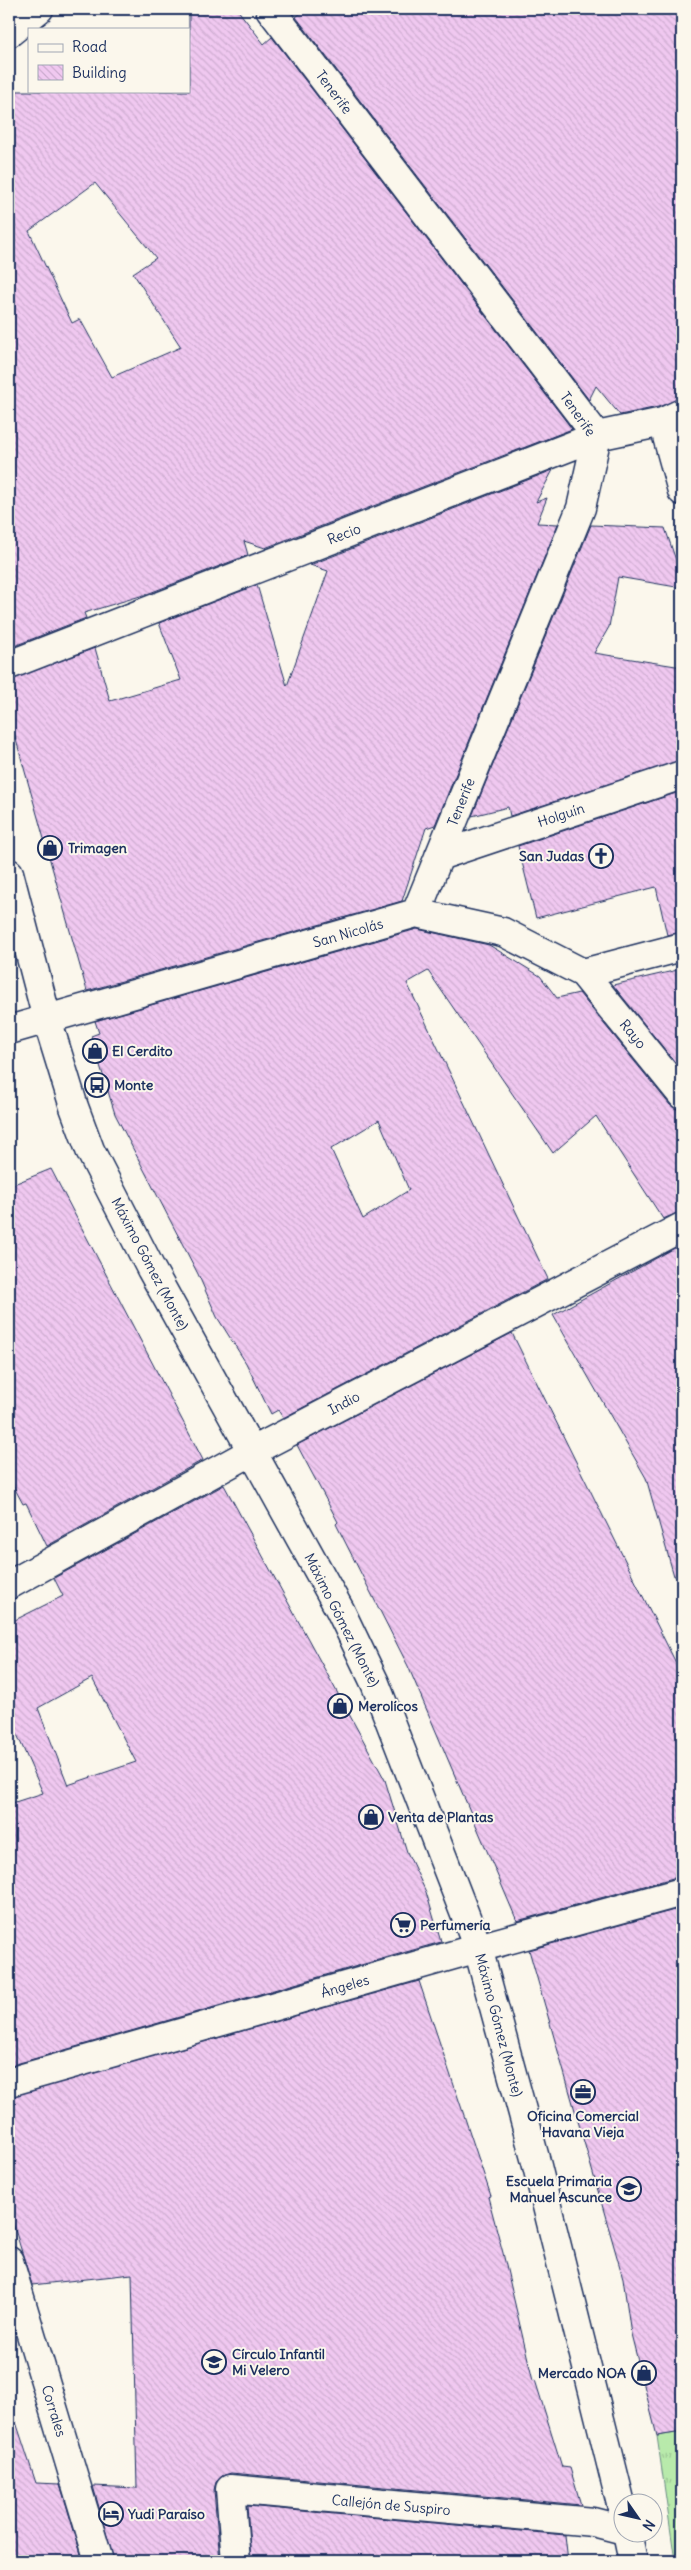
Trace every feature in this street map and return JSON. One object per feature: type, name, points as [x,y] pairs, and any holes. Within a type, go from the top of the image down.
[{"type":"street","points":[[9,34],[39,9]]},
{"type":"street","name":"Tenerife","points":[[270,9],[597,436],[581,508],[416,913]]},
{"type":"street","points":[[672,418],[682,491]]},
{"type":"street","name":"Recio","points":[[9,665],[597,436],[672,418]]},
{"type":"street","name":"Holguín","points":[[439,856],[682,775]]},
{"type":"street","name":"Máximo Gómez (Monte)","points":[[9,873],[47,1019],[74,1107],[90,1150],[151,1269],[340,1610],[375,1683],[478,1948],[538,2172],[618,2492]]},
{"type":"street","name":"San Nicolás","points":[[9,1030],[416,913],[503,932],[583,973]]},
{"type":"street","points":[[583,973],[682,947]]},
{"type":"street","name":"Rayo","points":[[583,973],[682,1095]]},
{"type":"street","name":"Indio","points":[[9,1585],[251,1452],[682,1227]]},
{"type":"street","name":"Ángeles","points":[[9,2082],[478,1948],[682,1892]]},
{"type":"street","name":"Corrales","points":[[9,2261],[99,2561]]},
{"type":"street","name":"Callejón de Suspiro","points":[[236,2561],[230,2489],[593,2522],[614,2527]]},
{"type":"street","points":[[629,2542],[633,2561]]},
{"type":"green space","points":[[682,2432],[682,2561],[675,2561],[657,2436]]},
{"type":"building","points":[[189,9],[237,9],[264,44],[272,37],[572,429],[265,548],[244,541],[248,555],[147,594],[84,613],[86,618],[9,648],[9,91],[190,92]],"holes":[[[95,183],[156,258],[133,273],[181,347],[112,377],[80,319],[72,323],[29,231]]]},
{"type":"building","points":[[306,9],[682,9],[682,398],[658,407],[620,415],[596,386],[589,400],[296,17]]},
{"type":"building","points":[[553,470],[536,502],[547,498],[537,523],[558,524],[435,825],[426,828],[402,901],[87,991],[9,715],[9,680],[95,648],[110,701],[181,680],[159,623],[257,585],[287,686],[328,571],[310,565]]},
{"type":"building","points":[[591,525],[665,528],[682,578],[682,588],[618,577],[609,627],[594,653],[682,667],[682,760],[510,816],[508,807],[472,816]]},
{"type":"building","name":"San Judas","points":[[682,791],[682,932],[667,935],[656,887],[536,918],[518,846]]},
{"type":"building","points":[[417,929],[489,945],[540,976],[557,998],[579,993],[670,1105],[682,1110],[682,1211],[663,1219],[596,1116],[553,1153],[428,971],[407,983],[548,1279],[283,1418],[278,1410],[271,1414],[246,1363],[217,1317],[198,1274],[115,1114],[91,1036],[99,1033],[95,1021]],"holes":[[[379,1120],[409,1190],[363,1219],[331,1149]]]},
{"type":"building","points":[[682,969],[682,1071],[613,985]]},
{"type":"building","points":[[51,1169],[203,1460],[47,1546],[26,1503],[23,1504],[9,1478],[9,1186]]},
{"type":"building","points":[[682,1244],[682,1575],[674,1576],[646,1478],[553,1315]]},
{"type":"building","points":[[512,1333],[682,1675],[682,1865],[673,1878],[517,1921],[408,1666],[336,1524],[338,1522],[297,1445]]},
{"type":"building","points":[[224,1485],[385,1780],[407,1852],[426,1892],[441,1942],[9,2066],[9,1804],[43,1793],[12,1723],[9,1724],[9,1623],[63,1596],[54,1578]],"holes":[[[92,1678],[136,1762],[68,1785],[38,1708]]]},
{"type":"building","points":[[678,1909],[682,1911],[682,2432],[657,2436],[631,2334],[623,2278],[529,1950]]},
{"type":"building","points":[[419,1981],[491,2196],[488,2197],[533,2381],[535,2380],[562,2467],[570,2468],[581,2505],[231,2473],[222,2476],[216,2482],[214,2490],[220,2561],[114,2561],[93,2486],[137,2488],[132,2274],[32,2285],[9,2210],[9,2097]]},
{"type":"building","points":[[15,2419],[36,2483],[60,2484],[83,2561],[9,2561],[9,2420]]},
{"type":"building","points":[[247,2506],[565,2535],[568,2561],[251,2561]]},
{"type":"place","name":"Trimagen","points":[[50,848]]},
{"type":"place","name":"San Judas","points":[[601,856]]},
{"type":"place","name":"El Cerdito","points":[[95,1051]]},
{"type":"place","name":"Monte","points":[[97,1085]]},
{"type":"place","name":"Merolícos","points":[[340,1706]]},
{"type":"place","name":"Venta de Plantas","points":[[371,1817]]},
{"type":"place","name":"Perfumería","points":[[403,1925]]},
{"type":"place","name":"Oficina Comercial Havana Vieja","points":[[583,2092]]},
{"type":"place","name":"Escuela Primaria Manuel Ascunce","points":[[629,2189]]},
{"type":"place","name":"Círculo Infantil Mi Velero","points":[[214,2362]]},
{"type":"place","name":"Mercado NOA","points":[[644,2373]]},
{"type":"place","name":"Yudi Paraíso","points":[[111,2514]]}]
